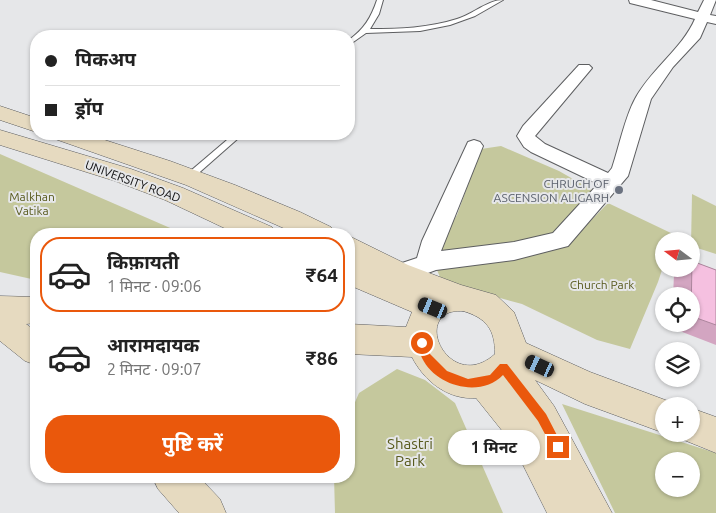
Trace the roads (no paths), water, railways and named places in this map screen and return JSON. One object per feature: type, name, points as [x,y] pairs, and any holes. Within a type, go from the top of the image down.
[{"type":"main road","points":[[0,113],[30,123]]},
{"type":"main road","name":"UNIVERSITY ROAD","points":[[0,137],[123,175],[174,194],[250,228]]},
{"type":"main road","name":"UNIVERSITY ROAD","points":[[81,140],[190,176],[310,228]]},
{"type":"main road","points":[[355,250],[398,274],[461,298],[485,304],[502,320],[511,341],[499,367],[468,384],[444,375],[426,356],[420,334],[426,314],[441,301],[461,298]]},
{"type":"main road","points":[[355,275],[433,308]]},
{"type":"main road","points":[[0,310],[30,310]]},
{"type":"main road","points":[[0,322],[30,345]]},
{"type":"main road","points":[[355,339],[422,343]]},
{"type":"main road","points":[[499,367],[585,387],[655,413]]},
{"type":"main road","points":[[499,367],[525,430],[568,513]]},
{"type":"main road","points":[[499,367],[542,418],[592,513]]},
{"type":"main road","points":[[700,429],[716,435]]},
{"type":"main road","points":[[177,483],[206,513]]},
{"type":"street","points":[[398,274],[426,264],[514,251],[560,240],[621,171],[643,99],[668,64],[695,35],[710,12],[635,0]]},
{"type":"street","points":[[584,68],[529,130],[526,136],[530,143],[538,148],[611,182]]},
{"type":"street","points":[[426,264],[433,241],[474,146]]},
{"type":"lane","points":[[355,38],[365,31],[374,20],[380,0]]},
{"type":"lane","points":[[365,31],[404,30],[456,21],[473,15],[500,0]]},
{"type":"lane","points":[[190,176],[232,140]]},
{"type":"place","name":"CHRUCH OF ASCENSION ALIGARH","points":[[619,190]]},
{"type":"park label","name":"Malkhan Vatika","points":[[32,203]]},
{"type":"park label","name":"Church Park","points":[[602,284]]},
{"type":"park label","name":"Shastri Park","points":[[410,452]]}]
